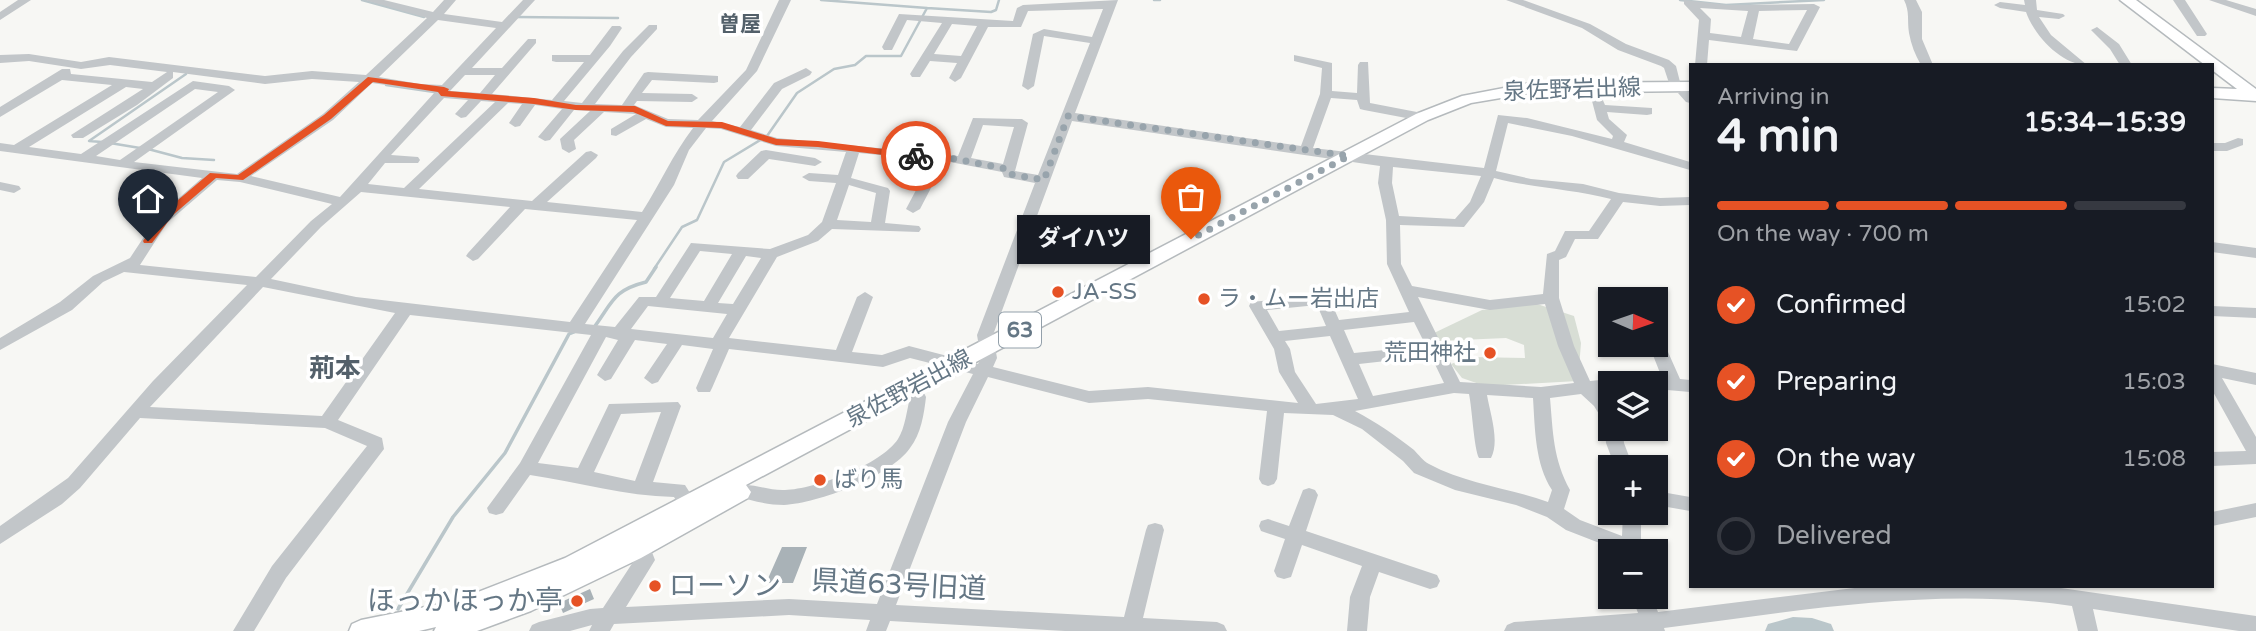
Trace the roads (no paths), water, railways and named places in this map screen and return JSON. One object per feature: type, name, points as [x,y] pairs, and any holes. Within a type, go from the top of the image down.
[{"type":"main road","points":[[2127,0],[2213,63]]},
{"type":"main road","points":[[2214,64],[2253,92]]},
{"type":"main road","points":[[2214,87],[2253,92]]},
{"type":"main road","name":"泉佐野岩出線","points":[[446,631],[494,615],[567,585],[641,547],[693,512],[1356,157],[1422,117],[1467,99],[1519,89],[1686,91]]},
{"type":"main road","name":"泉佐野岩出線","points":[[1356,157],[1442,117],[1500,98],[1551,93],[1686,91]]},
{"type":"main road","points":[[2214,93],[2253,92]]},
{"type":"main road","name":"泉佐野岩出線","points":[[361,631],[420,626],[503,596],[743,491],[918,397],[977,362]]},
{"type":"street","points":[[0,17],[24,0]]},
{"type":"street","points":[[371,0],[436,17],[503,26]]},
{"type":"street","points":[[240,178],[328,117],[436,17],[450,0]]},
{"type":"street","points":[[0,536],[74,483],[135,412],[330,211],[358,187],[529,0]]},
{"type":"street","points":[[496,508],[526,468],[601,331],[647,216],[667,184],[683,150],[703,122],[751,71],[785,0]]},
{"type":"street","points":[[1512,0],[1586,26],[1622,47],[1665,63],[1670,66],[1686,91]]},
{"type":"street","points":[[1910,0],[1916,12],[1913,22],[1926,63]]},
{"type":"street","points":[[2179,0],[2201,34]]},
{"type":"street","points":[[2215,0],[2256,13]]},
{"type":"street","points":[[880,622],[957,422],[991,317],[1111,3],[1023,8],[1017,25],[903,16],[888,47]]},
{"type":"street","points":[[1690,3],[1727,8],[1814,6],[1793,48],[1703,36]]},
{"type":"street","points":[[1690,3],[1705,19],[1701,63]]},
{"type":"street","points":[[2000,5],[2030,7],[2059,16]]},
{"type":"street","points":[[2030,7],[2035,25],[2079,63]]},
{"type":"street","points":[[1746,41],[1754,8]]},
{"type":"street","points":[[916,74],[949,20]]},
{"type":"street","points":[[955,78],[984,23]]},
{"type":"street","points":[[586,107],[627,54],[653,27]]},
{"type":"street","points":[[554,105],[616,29]]},
{"type":"street","points":[[2096,30],[2115,47],[2125,63]]},
{"type":"street","points":[[1028,86],[1039,34],[1044,32],[1096,41]]},
{"type":"street","points":[[461,114],[505,72],[532,41]]},
{"type":"street","points":[[926,57],[964,60]]},
{"type":"street","points":[[0,59],[32,58],[98,66],[109,61],[265,80],[312,75],[371,79],[480,97],[570,107],[626,108],[647,113],[666,123],[703,122],[722,125],[768,144],[799,161],[815,162]]},
{"type":"street","points":[[556,58],[593,59]]},
{"type":"street","points":[[1298,58],[1328,66],[1326,93],[1306,150]]},
{"type":"street","points":[[0,113],[79,64]]},
{"type":"street","points":[[1364,65],[1364,106],[1422,117]]},
{"type":"street","points":[[463,71],[505,72]]},
{"type":"street","points":[[742,133],[778,86],[806,72]]},
{"type":"street","points":[[78,135],[169,75]]},
{"type":"street","points":[[60,76],[153,86]]},
{"type":"street","points":[[626,108],[648,76],[714,79]]},
{"type":"street","points":[[6,149],[124,83]]},
{"type":"street","points":[[85,158],[193,85],[229,90],[122,163]]},
{"type":"street","points":[[1326,93],[1363,97]]},
{"type":"street","points":[[635,97],[692,98]]},
{"type":"street","points":[[409,191],[505,99]]},
{"type":"street","points":[[515,123],[531,101]]},
{"type":"street","points":[[1617,143],[1620,135],[1602,120],[1599,104],[1647,111]]},
{"type":"street","points":[[545,137],[570,107]]},
{"type":"street","points":[[569,149],[567,139],[601,107]]},
{"type":"street","points":[[616,132],[647,113]]},
{"type":"street","points":[[1068,116],[1387,162],[1488,173],[1531,183],[1583,188],[1619,197],[1660,202],[1689,201]]},
{"type":"street","points":[[1393,220],[1460,224],[1478,200],[1503,118],[1542,124],[1617,143],[1689,166]]},
{"type":"street","points":[[963,161],[978,121],[1022,123],[1007,169],[1009,174],[1015,176],[1044,180]]},
{"type":"street","points":[[2214,147],[2227,147],[2238,142]]},
{"type":"street","points":[[768,144],[940,157],[1007,169]]},
{"type":"street","points":[[743,176],[768,144]]},
{"type":"street","points":[[6,149],[240,178],[343,202]]},
{"type":"street","points":[[660,302],[696,246],[771,254],[813,238],[829,225],[855,149]]},
{"type":"street","points":[[473,256],[529,204],[591,155]]},
{"type":"street","points":[[913,209],[940,157]]},
{"type":"street","points":[[382,159],[413,160]]},
{"type":"street","points":[[790,174],[799,161]]},
{"type":"street","points":[[1387,162],[1385,183],[1393,220],[1394,264],[1454,387]]},
{"type":"street","points":[[0,345],[66,306],[98,279],[126,268],[135,261],[162,220],[214,175]]},
{"type":"street","points":[[809,177],[845,180],[883,191],[877,227]]},
{"type":"street","points":[[358,187],[647,216]]},
{"type":"street","points":[[1598,400],[1584,387],[1566,346],[1552,298],[1552,257],[1561,254],[1570,234],[1593,236],[1619,197]]},
{"type":"street","points":[[829,225],[914,229]]},
{"type":"street","points":[[2214,247],[2256,253]]},
{"type":"street","points":[[708,307],[742,251]]},
{"type":"street","points":[[704,388],[721,343],[771,254]]},
{"type":"street","points":[[126,268],[260,282],[356,302],[406,309],[601,331],[883,361],[909,352],[977,362],[1089,397],[1149,393],[1311,410],[1335,409],[1454,387],[1541,393],[1598,386]]},
{"type":"street","points":[[1409,290],[1490,305],[1552,298]]},
{"type":"street","points":[[842,356],[864,297]]},
{"type":"street","points":[[1311,410],[1287,372],[1282,349],[1257,306],[1321,297],[1368,403]]},
{"type":"street","points":[[601,331],[644,301],[739,310]]},
{"type":"street","points":[[327,422],[406,309]]},
{"type":"street","points":[[2214,311],[2256,313]]},
{"type":"street","points":[[1273,337],[1418,316]]},
{"type":"street","points":[[601,331],[605,375]]},
{"type":"street","points":[[652,378],[678,339]]},
{"type":"street","points":[[1349,359],[1437,350]]},
{"type":"street","points":[[1665,357],[1683,386]]},
{"type":"street","points":[[2214,372],[2256,379]]},
{"type":"street","points":[[2214,376],[2256,455],[2214,459]]},
{"type":"street","points":[[1476,389],[1485,427],[1485,453]]},
{"type":"street","points":[[1541,393],[1548,460],[1552,476],[1561,490],[1554,512]]},
{"type":"street","points":[[743,491],[768,497],[793,497],[875,468],[893,456],[904,444],[918,397]]},
{"type":"street","points":[[583,476],[615,408],[672,406],[641,489]]},
{"type":"street","points":[[1268,479],[1276,408]]},
{"type":"street","points":[[1335,409],[1368,425],[1420,467],[1461,485],[1519,499],[1554,512],[1573,526],[1605,539]]},
{"type":"street","points":[[135,412],[327,422],[376,443],[375,449],[279,572],[243,631]]},
{"type":"street","points":[[526,468],[583,476],[641,489],[679,490],[693,512]]},
{"type":"street","points":[[1284,571],[1309,495]]},
{"type":"street","points":[[1668,500],[1689,504]]},
{"type":"street","points":[[2214,519],[2256,510]]},
{"type":"street","points":[[1268,526],[1430,580]]},
{"type":"street","points":[[1130,626],[1136,612],[1139,588],[1155,530]]},
{"type":"street","points":[[603,624],[645,560],[641,547]]},
{"type":"street","points":[[1357,631],[1360,597],[1373,562]]},
{"type":"street","points":[[1821,599],[1871,588]]},
{"type":"street","points":[[1514,631],[1653,626],[1821,599],[1927,588],[2036,593],[2256,625]]},
{"type":"street","points":[[2080,599],[2088,631]]},
{"type":"street","name":"県道63号旧道","points":[[539,631],[590,617],[603,624],[789,607],[880,622],[1130,626],[1217,631]]},
{"type":"street","points":[[1647,609],[1653,626]]},
{"type":"waterway","points":[[362,0],[424,17]]},
{"type":"waterway","points":[[821,0],[927,8]]},
{"type":"waterway","points":[[927,8],[991,12],[996,10],[999,0]]},
{"type":"waterway","points":[[1154,0],[1160,0]]},
{"type":"waterway","points":[[1680,0],[1726,5],[1824,0]]},
{"type":"waterway","points":[[654,269],[682,227],[697,220],[724,162],[767,136],[797,93],[834,69],[855,65],[866,56],[901,56],[927,8]]},
{"type":"waterway","points":[[515,17],[618,18]]},
{"type":"waterway","points":[[102,142],[89,141],[186,74]]},
{"type":"waterway","points":[[386,85],[434,92]]},
{"type":"waterway","points":[[110,143],[140,148]]},
{"type":"waterway","points":[[148,149],[182,158],[214,160]]},
{"type":"waterway","points":[[595,326],[615,298],[627,289],[646,282],[656,267]]},
{"type":"waterway","points":[[398,609],[453,517],[505,453],[569,334],[574,332]]},
{"type":"waterway","points":[[1777,631],[1800,627],[1822,631]]},
{"type":"place","name":"ダイハツ","points":[[1191,239]]},
{"type":"place","name":"JA-SS","points":[[1058,292]]},
{"type":"place","name":"ラ・ムー岩出店","points":[[1204,299]]},
{"type":"place","name":"荒田神社","points":[[1490,353]]},
{"type":"place","name":"ばり馬","points":[[820,480]]},
{"type":"place","name":"ローソン","points":[[655,586]]},
{"type":"place","name":"ほっかほっか亭","points":[[577,601]]},
{"type":"district","name":"曽屋","points":[[740,24]]},
{"type":"district","name":"荊本","points":[[335,368]]}]
